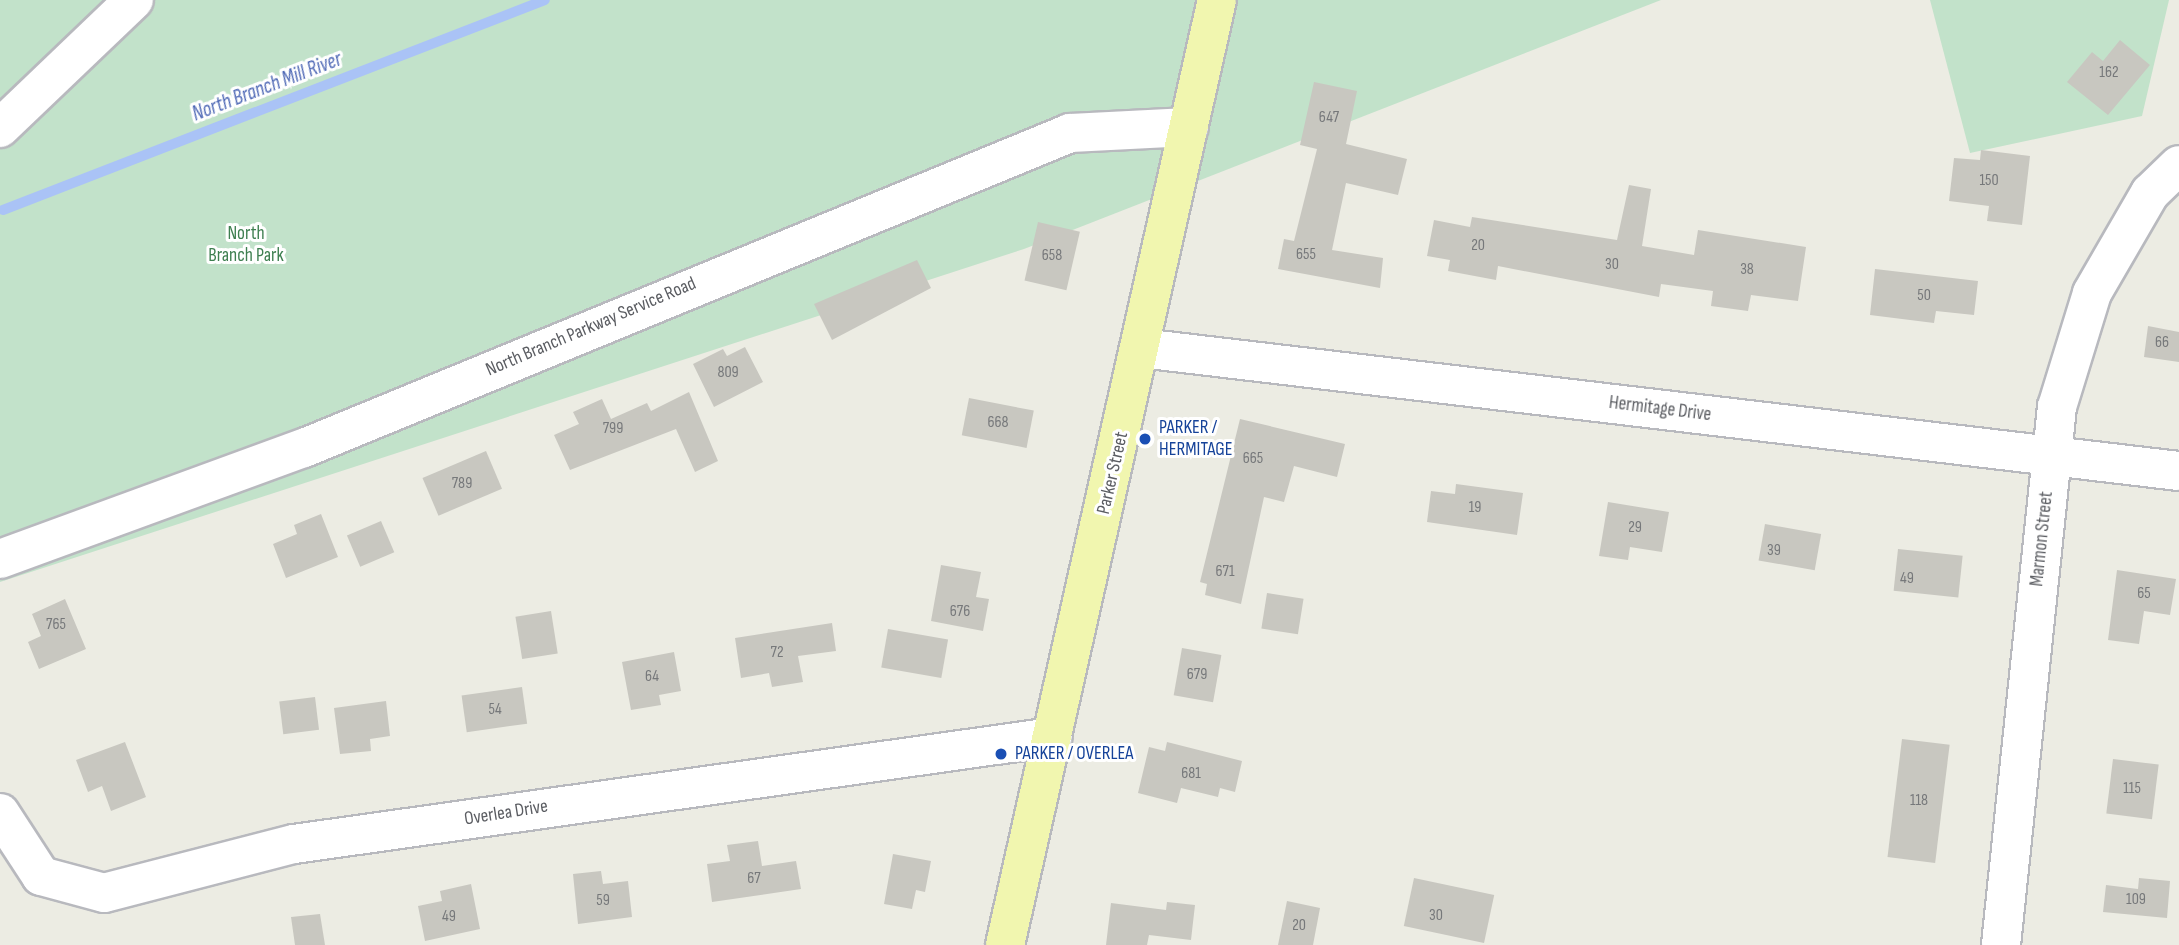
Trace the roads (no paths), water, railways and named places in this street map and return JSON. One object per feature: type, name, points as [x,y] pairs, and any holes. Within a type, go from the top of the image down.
[{"type":"main road","name":"Parker Street","points":[[1005,945],[1217,0]]},
{"type":"street","points":[[0,128],[134,0]]},
{"type":"street","name":"North Branch Parkway Service Road","points":[[0,559],[304,448],[1070,133],[1189,127]]},
{"type":"street","name":"Marmon Street","points":[[2001,945],[2057,407],[2092,293],[2150,193],[2179,165]]},
{"type":"street","name":"Hermitage Drive","points":[[1141,348],[2179,471]]},
{"type":"street","name":"Overlea Drive","points":[[0,813],[40,876],[104,893],[294,844],[1052,737]]},
{"type":"waterway","name":"North Branch Mill River","points":[[3,210],[545,0]]},
{"type":"place","name":"PARKER / HERMITAGE","points":[[1145,439]]},
{"type":"place","name":"PARKER / OVERLEA","points":[[1001,754]]},
{"type":"park label","name":"North Branch Park","points":[[246,245]]}]
